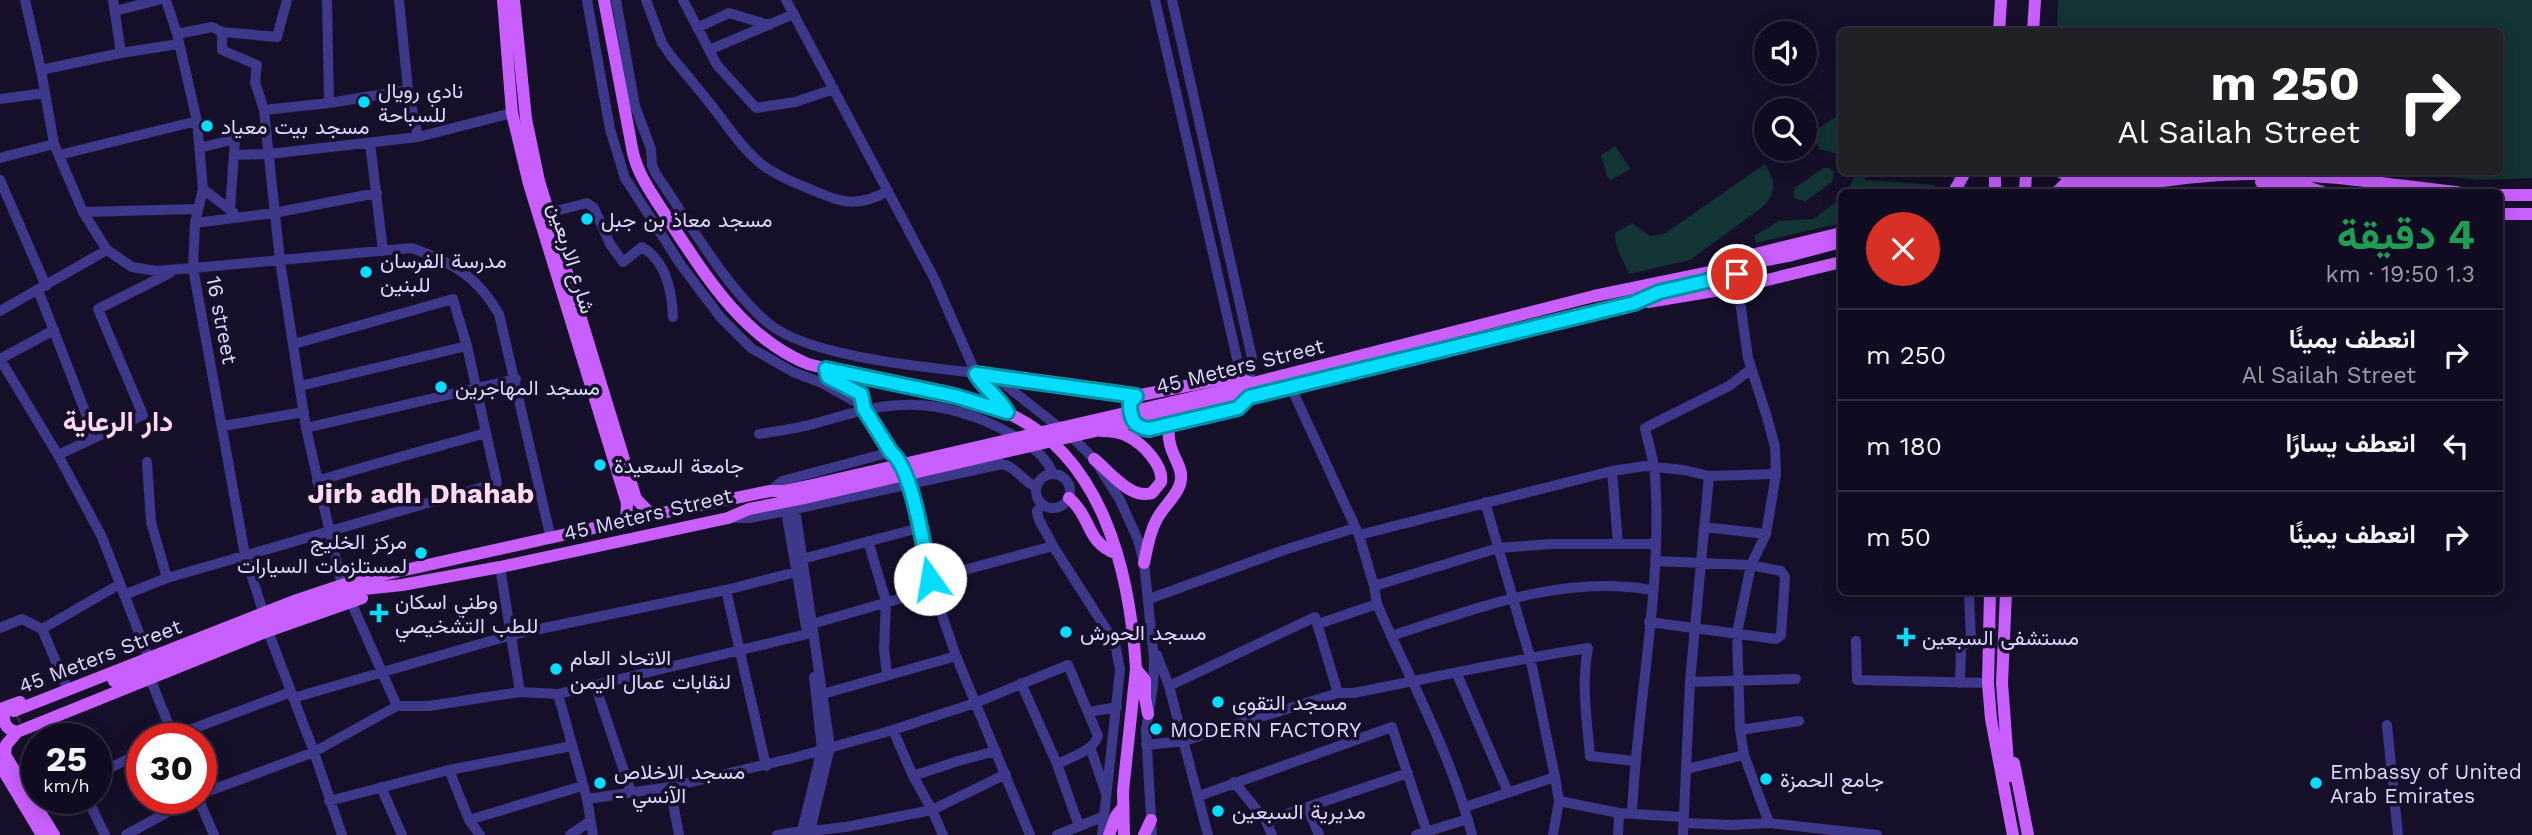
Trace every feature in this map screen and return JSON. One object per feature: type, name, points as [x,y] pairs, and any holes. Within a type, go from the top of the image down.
[{"type":"main road","name":"شارع الاربعين","points":[[503,0],[512,114],[529,184],[631,501],[652,515]]},
{"type":"main road","name":"شارع الاربعين","points":[[514,0],[526,119],[538,181],[631,501],[626,522]]},
{"type":"main road","points":[[604,0],[636,163],[645,183],[698,265],[736,313],[785,354],[808,364],[955,396],[1007,412],[1049,439],[1072,465],[1100,507],[1117,554],[1136,669],[1123,807],[1124,835]]},
{"type":"main road","points":[[1998,28],[2001,0]]},
{"type":"main road","points":[[2033,28],[2035,0]]},
{"type":"main road","points":[[2065,175],[2079,187],[2147,175]]},
{"type":"main road","points":[[2060,189],[2065,184],[2079,187],[2239,175]]},
{"type":"main road","points":[[2321,175],[2433,189]]},
{"type":"main road","points":[[2166,189],[2259,182],[2298,184],[2313,189]]},
{"type":"main road","points":[[2503,195],[2532,195]]},
{"type":"main road","points":[[2503,214],[2532,214]]},
{"type":"main road","points":[[1639,286],[1666,274],[1838,234]]},
{"type":"main road","name":"45 Meters Street","points":[[10,711],[294,601],[351,582],[652,515],[770,491],[808,492],[1094,430],[1240,394],[1594,296],[1779,258],[1838,243]]},
{"type":"main road","name":"45 Meters Street","points":[[10,711],[364,589],[402,585],[500,567],[728,518],[808,492],[1240,394],[1250,377],[1288,381],[1634,303],[1659,292],[1838,249]]},
{"type":"main road","points":[[1634,303],[1738,287],[1838,263]]},
{"type":"main road","points":[[826,369],[828,377],[861,394],[864,409]]},
{"type":"main road","points":[[976,374],[1007,412]]},
{"type":"main road","points":[[1240,394],[1238,408],[1173,425],[1140,428],[1134,424],[1130,414],[1130,403],[1136,396],[1231,377],[1250,377]]},
{"type":"main road","points":[[1144,563],[1156,518],[1181,482],[1181,473],[1168,440],[1169,427],[1173,425]]},
{"type":"main road","points":[[1094,430],[1121,433],[1134,440],[1160,468],[1161,482],[1153,493],[1139,495],[1130,491],[1094,460]]},
{"type":"main road","points":[[1069,498],[1084,514],[1097,542],[1117,554]]},
{"type":"main road","name":"45 Meters Street","points":[[10,711],[65,682],[261,605],[340,577],[399,570]]},
{"type":"main road","name":"45 Meters Street","points":[[17,732],[268,631],[402,585]]},
{"type":"main road","points":[[1990,595],[1988,683],[2005,771],[2013,835]]},
{"type":"main road","points":[[2004,835],[2000,742],[2006,595]]},
{"type":"main road","points":[[1136,669],[1145,680],[1144,698],[1148,714]]},
{"type":"main road","points":[[10,711],[5,711],[4,723],[17,732],[6,745],[2,756],[42,835]]},
{"type":"main road","points":[[2000,742],[2015,767],[2028,835]]},
{"type":"main road","points":[[2,756],[54,835]]},
{"type":"main road","points":[[2005,771],[2021,835]]},
{"type":"main road","points":[[1109,835],[1116,816],[1123,807]]},
{"type":"main road","points":[[1144,835],[1151,820]]},
{"type":"street","name":"16 street","points":[[24,0],[41,70],[54,144],[83,212],[107,250],[132,267],[173,271],[193,268],[245,555],[261,605]]},
{"type":"street","points":[[121,53],[114,5],[158,0]]},
{"type":"street","points":[[166,0],[197,121],[203,189],[195,223],[193,268],[412,248],[446,260],[475,281],[499,314],[551,538]]},
{"type":"street","points":[[41,70],[178,39],[212,27],[222,32],[277,37],[287,0]]},
{"type":"street","points":[[328,0],[329,103]]},
{"type":"street","points":[[399,0],[408,90],[418,137]]},
{"type":"street","points":[[587,0],[612,137],[625,178],[681,265],[721,317],[751,348],[793,372],[822,383],[864,409],[903,468],[932,584],[956,656],[1030,835]]},
{"type":"street","points":[[615,0],[635,106],[651,149],[652,165],[656,174],[714,258],[758,313],[782,332],[817,345],[916,366],[1136,396]]},
{"type":"street","points":[[646,0],[662,43],[671,56],[739,142],[760,163],[804,186],[855,204],[870,201],[888,191]]},
{"type":"street","points":[[683,0],[717,65],[756,108],[796,102],[834,89]]},
{"type":"street","points":[[786,0],[934,278],[976,374]]},
{"type":"street","points":[[1155,0],[1238,363],[1250,377]]},
{"type":"street","points":[[1172,0],[1252,358],[1250,377]]},
{"type":"street","points":[[697,28],[729,13],[769,25]]},
{"type":"street","points":[[709,51],[794,14]]},
{"type":"street","points":[[222,32],[222,50],[257,65],[255,82],[264,110],[280,261],[306,428],[340,577]]},
{"type":"street","points":[[264,110],[408,90]]},
{"type":"street","points":[[0,99],[45,93]]},
{"type":"street","points":[[234,155],[269,154],[418,137],[512,114]]},
{"type":"street","points":[[59,155],[197,121]]},
{"type":"street","points":[[199,148],[235,139],[230,210]]},
{"type":"street","points":[[370,143],[383,251]]},
{"type":"street","points":[[0,158],[54,144]]},
{"type":"street","points":[[0,180],[95,437]]},
{"type":"street","points":[[203,189],[240,218]]},
{"type":"street","points":[[195,223],[275,213],[377,193]]},
{"type":"street","points":[[548,213],[587,203],[594,208],[610,244],[623,262],[642,247],[649,251],[665,275],[672,294],[673,317]]},
{"type":"street","points":[[83,212],[197,209]]},
{"type":"street","points":[[0,310],[107,250]]},
{"type":"street","points":[[665,275],[681,265]]},
{"type":"street","points":[[58,455],[143,415],[97,309],[173,271]]},
{"type":"street","points":[[1738,287],[1751,369],[1767,417],[1774,447],[1776,474],[1766,534],[1751,565],[1737,633],[1740,730],[1744,755],[1769,823]]},
{"type":"street","points":[[124,595],[167,578],[497,483],[467,346],[453,299],[294,344]]},
{"type":"street","points":[[54,330],[0,359],[58,455],[102,537],[146,651]]},
{"type":"street","points":[[300,386],[467,346]]},
{"type":"street","points":[[1632,813],[1634,761],[1655,561],[1654,467],[1645,428],[1729,386],[1751,369]]},
{"type":"street","points":[[993,375],[1075,440],[1094,460],[1132,523],[1144,563],[1153,644],[1153,686],[1146,745],[1152,835]]},
{"type":"street","points":[[306,428],[516,379]]},
{"type":"street","points":[[1288,381],[1357,532],[1377,604],[1443,750],[1465,807],[1472,835]]},
{"type":"street","points":[[759,434],[810,425],[864,409],[904,404],[954,411],[981,419],[1040,454],[1053,474]]},
{"type":"street","points":[[223,426],[304,412]]},
{"type":"street","points":[[317,481],[378,461],[403,457],[486,433]]},
{"type":"street","points":[[770,491],[782,481],[891,452]]},
{"type":"street","points":[[147,462],[151,522],[167,578]]},
{"type":"street","points":[[728,518],[750,518],[791,510],[1002,464],[1013,468],[1024,480],[1036,487]]},
{"type":"street","points":[[1149,599],[1284,550],[1612,471],[1654,467],[1709,476],[1776,474]]},
{"type":"street","points":[[1612,471],[1618,544]]},
{"type":"street","points":[[1053,474],[1062,477],[1068,484],[1069,498],[1057,508],[1042,505],[1036,497],[1036,487],[1041,479],[1053,474]]},
{"type":"street","points":[[1683,835],[1690,682],[1709,476]]},
{"type":"street","points":[[1485,502],[1530,657],[1555,777],[1559,801],[1553,835]]},
{"type":"street","points":[[1042,505],[1037,515],[1053,546],[1115,643],[1120,670],[1102,835]]},
{"type":"street","points":[[791,510],[802,559],[823,694],[826,748],[805,833]]},
{"type":"street","points":[[791,510],[796,572],[826,748]]},
{"type":"street","points":[[1704,527],[1766,534]]},
{"type":"street","points":[[802,559],[919,528]]},
{"type":"street","points":[[868,541],[886,601],[884,649],[887,674]]},
{"type":"street","points":[[1374,586],[1498,548],[1553,544],[1655,544]]},
{"type":"street","points":[[812,624],[1053,546]]},
{"type":"street","points":[[1649,622],[1776,639],[1781,635],[1784,573],[1751,565],[1655,561]]},
{"type":"street","points":[[500,567],[520,692]]},
{"type":"street","points":[[213,723],[292,695],[511,635],[726,590],[796,572]]},
{"type":"street","points":[[41,629],[120,584]]},
{"type":"street","points":[[1391,636],[1531,593],[1592,585],[1631,586],[1652,590]]},
{"type":"street","points":[[726,590],[766,766]]},
{"type":"street","points":[[1960,683],[1961,647],[1971,641],[1969,595]]},
{"type":"street","points":[[351,602],[397,706]]},
{"type":"street","points":[[1318,624],[1377,604]]},
{"type":"street","points":[[1169,686],[1315,617],[1338,693]]},
{"type":"street","points":[[0,628],[22,620],[41,629],[65,682]]},
{"type":"street","points":[[268,631],[342,835]]},
{"type":"street","points":[[217,789],[314,752],[397,706],[429,706],[520,692],[558,694],[807,634]]},
{"type":"street","points":[[1856,641],[1857,680],[1988,683]]},
{"type":"street","points":[[1153,644],[1169,686],[1208,835]]},
{"type":"street","points":[[1146,745],[1184,741],[1338,693],[1353,693],[1588,648],[1584,669],[1584,699],[1590,756],[1634,761]]},
{"type":"street","points":[[823,694],[956,656]]},
{"type":"street","points":[[587,799],[670,787],[766,766],[893,730],[975,703],[1068,665],[1098,736],[1090,747],[1057,764]]},
{"type":"street","points":[[1457,674],[1508,792]]},
{"type":"street","points":[[150,678],[166,723]]},
{"type":"street","points":[[1690,682],[1796,679]]},
{"type":"street","points":[[1021,683],[1057,764],[1079,826]]},
{"type":"street","points":[[595,685],[631,792]]},
{"type":"street","points":[[558,694],[587,799],[593,835]]},
{"type":"street","points":[[1089,712],[1117,707]]},
{"type":"street","points":[[1740,730],[1798,721]]},
{"type":"street","points":[[2387,725],[2398,835]]},
{"type":"street","points":[[1199,796],[1392,727],[1428,833]]},
{"type":"street","points":[[893,730],[943,835]]},
{"type":"street","points":[[328,801],[449,770],[572,746]]},
{"type":"street","points":[[1090,747],[1107,797]]},
{"type":"street","points":[[913,776],[996,751]]},
{"type":"street","points":[[1687,769],[1744,755]]},
{"type":"street","points":[[449,770],[470,820],[480,835]]},
{"type":"street","points":[[1266,821],[1408,773]]},
{"type":"street","points":[[777,835],[847,831],[932,810],[1006,774]]},
{"type":"street","points":[[1465,807],[1555,777]]},
{"type":"street","points":[[1234,782],[1266,821],[1272,835]]},
{"type":"street","points":[[470,820],[582,786]]},
{"type":"street","points":[[381,787],[402,835]]},
{"type":"street","points":[[670,787],[679,835]]},
{"type":"street","points":[[1559,801],[1731,830],[1769,823],[1870,835]]},
{"type":"street","points":[[1308,808],[1319,835]]},
{"type":"street","points":[[1618,835],[1619,813]]},
{"type":"street","points":[[95,814],[105,835]]},
{"type":"street","points":[[127,835],[166,814]]},
{"type":"street","points":[[205,814],[214,835]]},
{"type":"street","points":[[1057,835],[1104,816]]},
{"type":"street","points":[[1416,835],[1468,820]]},
{"type":"street","points":[[570,835],[589,822]]},
{"type":"green space","points":[[2058,0],[2532,0],[2532,178],[2476,180],[2432,175],[2503,175],[2503,28],[2057,28]]},
{"type":"green space","points":[[1838,115],[1838,154],[1820,149],[1817,144],[1817,129]]},
{"type":"green space","points":[[1615,146],[1631,169],[1611,180],[1607,177],[1601,155]]},
{"type":"green space","points":[[1765,164],[1773,188],[1770,198],[1761,208],[1690,260],[1629,274],[1618,249],[1615,233],[1632,223],[1650,236],[1664,234]]},
{"type":"green space","points":[[1823,168],[1834,172],[1832,182],[1806,201],[1796,199],[1793,194],[1795,188]]},
{"type":"green space","points":[[1857,175],[1865,175],[1865,180],[1935,185],[1934,189],[1849,189]]},
{"type":"green space","points":[[1838,201],[1838,224],[1756,243],[1754,236],[1779,221],[1813,219]]},
{"type":"tunnel","points":[[0,725],[19,717]]},
{"type":"place","name":"نادي رويال للسباحة","points":[[364,102]]},
{"type":"place","name":"مسجد بيت معياد","points":[[207,126]]},
{"type":"place","name":"مسجد معاذ بن جبل","points":[[587,219]]},
{"type":"place","name":"مدرسة الفرسان للبنين","points":[[366,272]]},
{"type":"place","name":"مسجد المهاجرين","points":[[441,387]]},
{"type":"place","name":"جامعة السعيدة","points":[[600,465]]},
{"type":"place","name":"مركز الخليج لمستلزمات السيارات","points":[[421,553]]},
{"type":"place","name":"وطني اسكان للطب التشخيصي","points":[[379,613]]},
{"type":"place","name":"مسجد الحورش","points":[[1066,632]]},
{"type":"place","name":"مستشفى السبعين","points":[[1906,637]]},
{"type":"place","name":"الاتحاد العام لنقابات عمال اليمن","points":[[556,669]]},
{"type":"place","name":"مسجد التقوى","points":[[1218,702]]},
{"type":"place","name":"MODERN FACTORY","points":[[1156,729]]},
{"type":"place","name":"جامع الحمزة","points":[[1766,779]]},
{"type":"place","name":"مسجد الاخلاص - الآنسي","points":[[600,783]]},
{"type":"place","name":"Embassy of United Arab Emirates","points":[[2316,783]]},
{"type":"place","name":"مديرية السبعين","points":[[1218,811]]},
{"type":"district","name":"دار الرعاية","points":[[118,421]]},
{"type":"district","name":"Jirb adh Dhahab","points":[[421,493]]},
{"type":"route","points":[[930,579],[903,468],[864,409],[861,394],[828,377],[826,369],[955,396],[1007,412],[976,374],[1136,396],[1130,403],[1130,414],[1134,424],[1149,429],[1238,408],[1249,397],[1634,303],[1659,292],[1737,274]]}]
